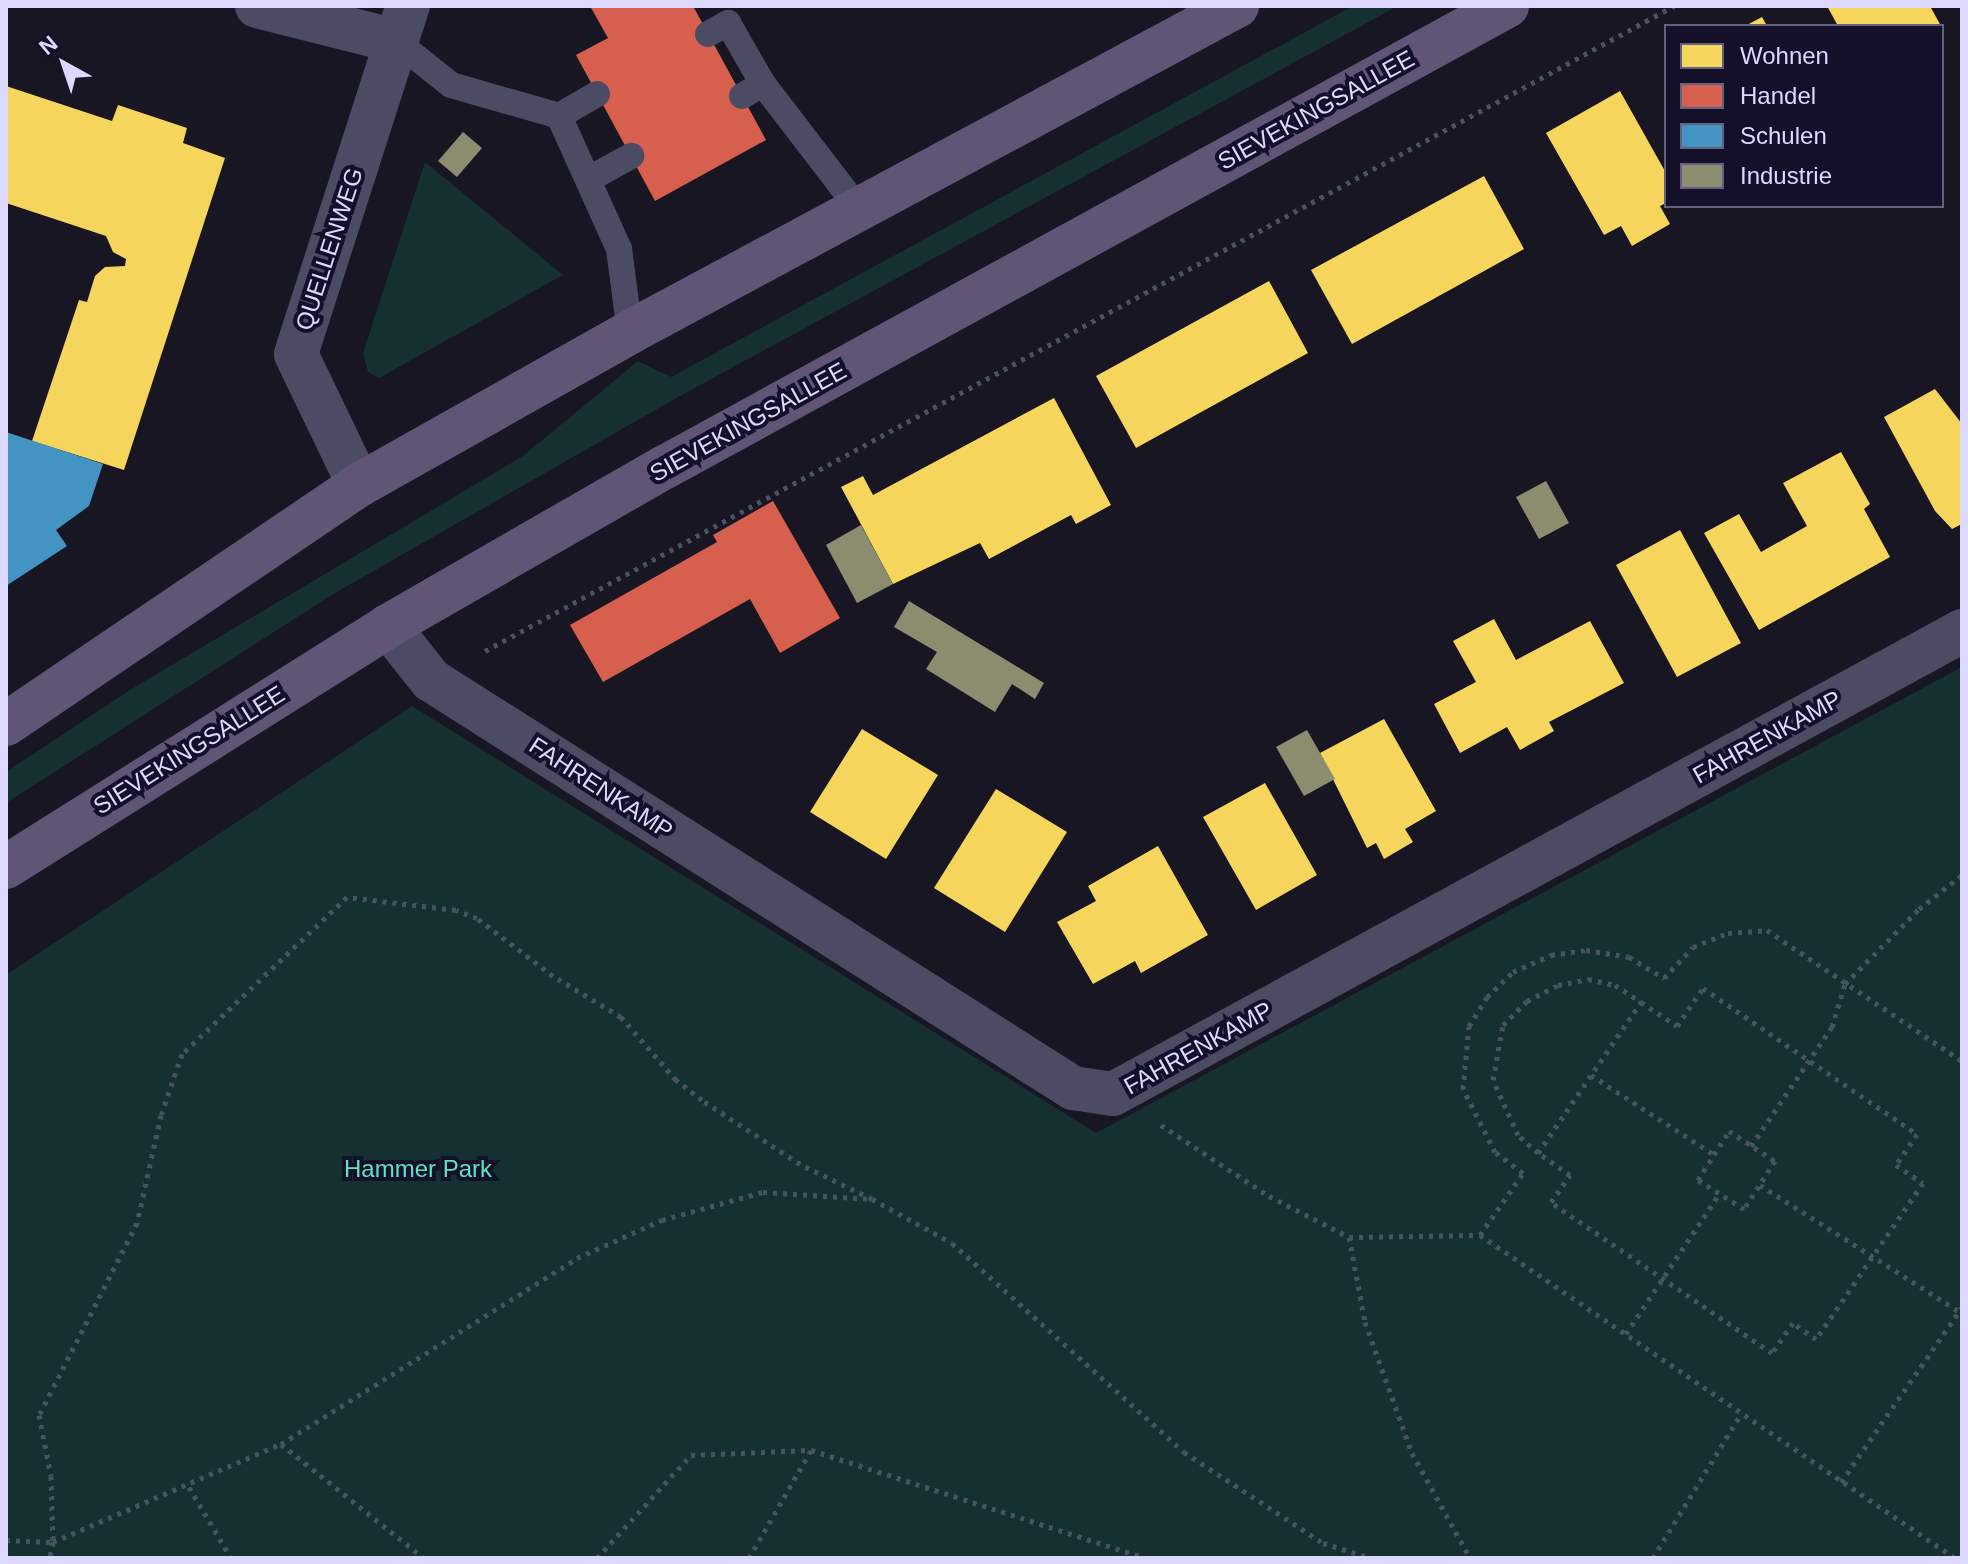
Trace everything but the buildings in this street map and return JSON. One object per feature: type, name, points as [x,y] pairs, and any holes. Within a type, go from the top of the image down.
[{"type":"main road","points":[[6,724],[359,485],[630,332],[1237,6]]},
{"type":"main road","name":"SIEVEKINGSALLEE","points":[[6,867],[388,626],[679,460],[1507,6]]},
{"type":"street","points":[[257,6],[402,23]]},
{"type":"street","name":"QUELLENWEG","points":[[359,485],[296,354],[402,23]]},
{"type":"street","name":"FAHRENKAMP","points":[[388,626],[431,680],[1073,1088],[1113,1094],[1962,631]]},
{"type":"lane","points":[[402,23],[451,85],[559,116],[597,94]]},
{"type":"lane","points":[[708,34],[728,23],[753,90],[859,209]]},
{"type":"lane","points":[[559,116],[591,178],[619,249],[630,332]]},
{"type":"lane","points":[[591,178],[631,156]]},
{"type":"path","points":[[431,680],[1674,6]]},
{"type":"path","points":[[1751,1146],[1832,1027],[1845,984],[1919,909],[1962,875]]},
{"type":"path","points":[[50,1558],[53,1542],[51,1476],[39,1415],[137,1223],[161,1115],[182,1054],[347,897],[456,910],[477,918],[553,976],[621,1017],[676,1080],[702,1100],[800,1164],[952,1243],[1184,1452],[1323,1543],[1371,1558]]},
{"type":"path","points":[[1480,1235],[1523,1173],[1495,1152],[1477,1124],[1463,1089],[1469,1026],[1513,972],[1551,955],[1586,950],[1629,957],[1664,978],[1693,947],[1728,933],[1767,930],[1962,1061]]},
{"type":"path","points":[[1588,979],[1615,985],[1677,1026],[1703,988],[1808,1061],[1917,1134],[1896,1165],[1923,1183],[1816,1339],[1793,1323],[1772,1353],[1551,1202],[1570,1175],[1518,1135],[1493,1080],[1503,1025],[1527,1001],[1558,985],[1588,979]]},
{"type":"path","points":[[1538,1153],[1641,1002]]},
{"type":"path","points":[[1591,1075],[1713,1154]]},
{"type":"path","points":[[1113,1094],[1269,1196],[1349,1237],[1480,1235],[1955,1558]]},
{"type":"path","points":[[1729,1131],[1775,1161],[1744,1209],[1698,1180],[1713,1154],[1729,1131]]},
{"type":"path","points":[[1760,1185],[1961,1311],[1841,1482]]},
{"type":"path","points":[[6,1540],[53,1542],[189,1487],[281,1444],[577,1258],[662,1220],[763,1192],[872,1199]]},
{"type":"path","points":[[1626,1334],[1719,1194]]},
{"type":"path","points":[[1349,1237],[1365,1322],[1412,1453],[1470,1558]]},
{"type":"path","points":[[1653,1558],[1741,1414]]},
{"type":"path","points":[[281,1444],[424,1558]]},
{"type":"path","points":[[597,1558],[691,1455],[811,1450],[1145,1558]]},
{"type":"path","points":[[749,1558],[811,1450]]},
{"type":"path","points":[[189,1487],[231,1558]]},
{"type":"green space","points":[[1353,6],[1398,6],[680,396],[335,593],[6,803],[6,772],[130,690],[523,456],[638,361],[671,377]]},
{"type":"green space","points":[[425,162],[563,275],[379,378],[368,372],[363,353]]},
{"type":"green space","name":"Hammer Park","points":[[1962,667],[1962,1558],[6,1558],[6,975],[412,706],[1096,1133]]}]
